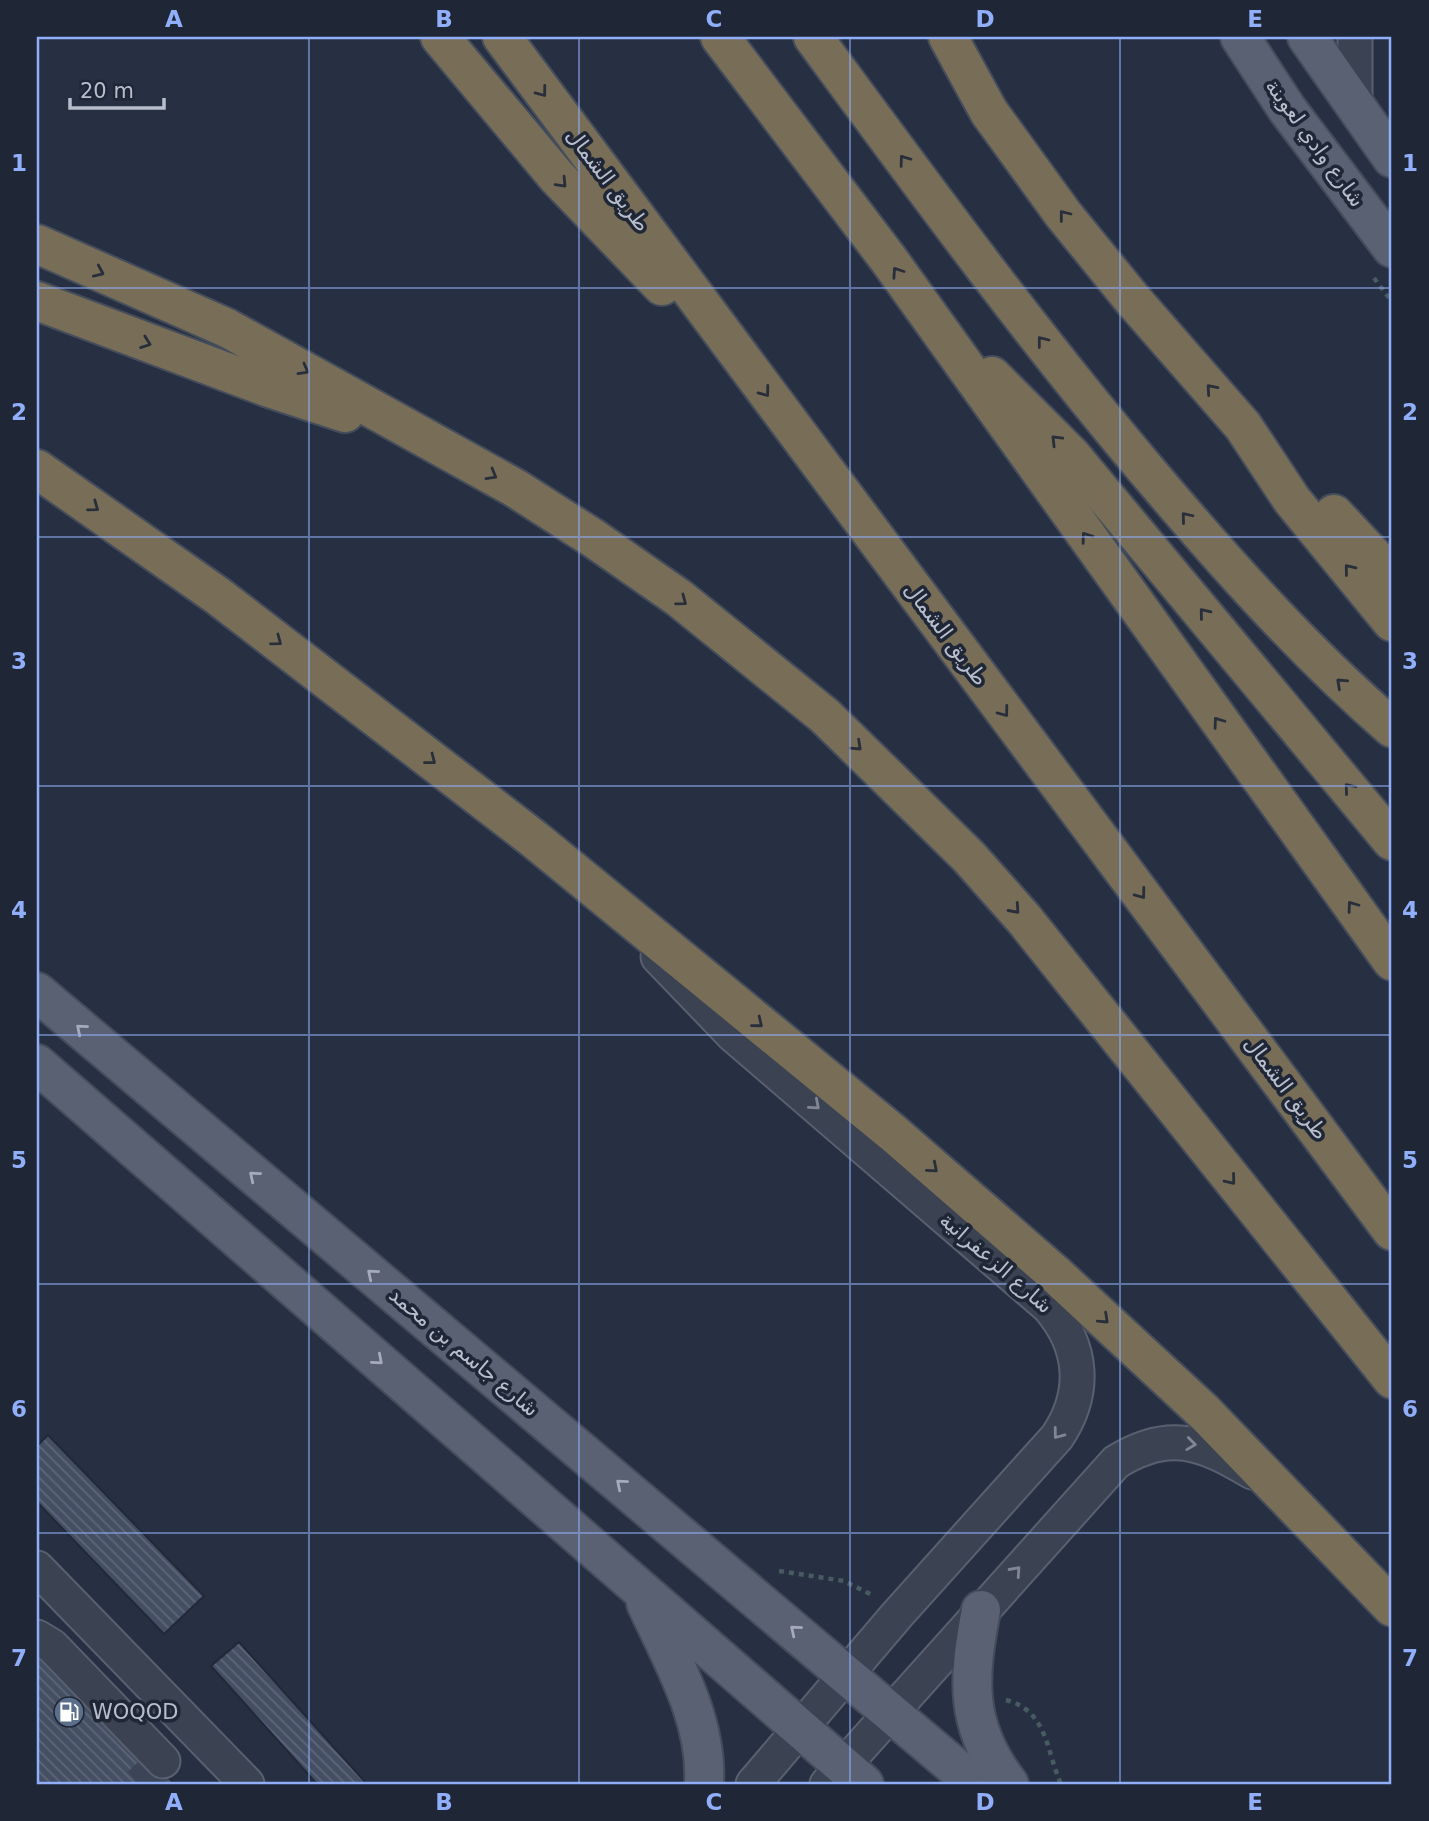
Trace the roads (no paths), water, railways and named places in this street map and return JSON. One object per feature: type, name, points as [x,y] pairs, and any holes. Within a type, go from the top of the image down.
[{"type":"highway","points":[[440,37],[557,177],[652,277],[733,349]]},
{"type":"highway","name":"طريق الشمال","points":[[502,37],[1392,1231]]},
{"type":"highway","points":[[720,37],[889,260],[1392,961]]},
{"type":"highway","points":[[813,37],[947,218],[1097,412],[1224,562],[1340,683],[1392,728]]},
{"type":"highway","points":[[948,37],[989,112],[1063,214],[1133,300],[1243,426],[1392,576]]},
{"type":"highway","points":[[37,244],[227,328],[433,442],[593,538],[679,598],[772,672],[878,766],[969,857],[1024,919],[1392,1379]]},
{"type":"highway","points":[[37,301],[269,388],[433,442]]},
{"type":"highway","points":[[931,321],[1002,385],[1071,455],[1392,841]]},
{"type":"highway","points":[[1243,426],[1292,500],[1392,622]]},
{"type":"highway","points":[[37,469],[239,612],[534,839],[628,919],[882,1124],[1054,1273],[1204,1412],[1392,1606]]},
{"type":"main road","name":"شارع وادي لعوينة","points":[[1240,37],[1287,109],[1392,248]]},
{"type":"main road","points":[[1307,37],[1392,158]]},
{"type":"main road","name":"شارع جاسم بن محمد","points":[[37,992],[975,1784]]},
{"type":"main road","points":[[37,1064],[800,1729],[845,1778]]},
{"type":"main road","points":[[641,1592],[692,1706],[704,1753],[704,1784]]},
{"type":"main road","points":[[981,1610],[971,1662],[971,1699],[984,1745],[1009,1784]]},
{"type":"street","points":[[1355,37],[1355,106]]},
{"type":"street","name":"شارع الزعفرانية","points":[[628,919],[660,960],[733,1035],[1049,1307],[1061,1321],[1076,1353],[1078,1371],[1074,1406],[1056,1437],[753,1784]]},
{"type":"street","points":[[845,1778],[890,1712],[1102,1475],[1132,1452],[1168,1443],[1205,1446],[1272,1484]]},
{"type":"street","points":[[37,1568],[247,1784]]},
{"type":"street","points":[[37,1637],[52,1646],[160,1764],[195,1730]]},
{"type":"tunnel","points":[[139,1784],[157,1767]]},
{"type":"place","name":"WOQOD","points":[[69,1712]]}]
